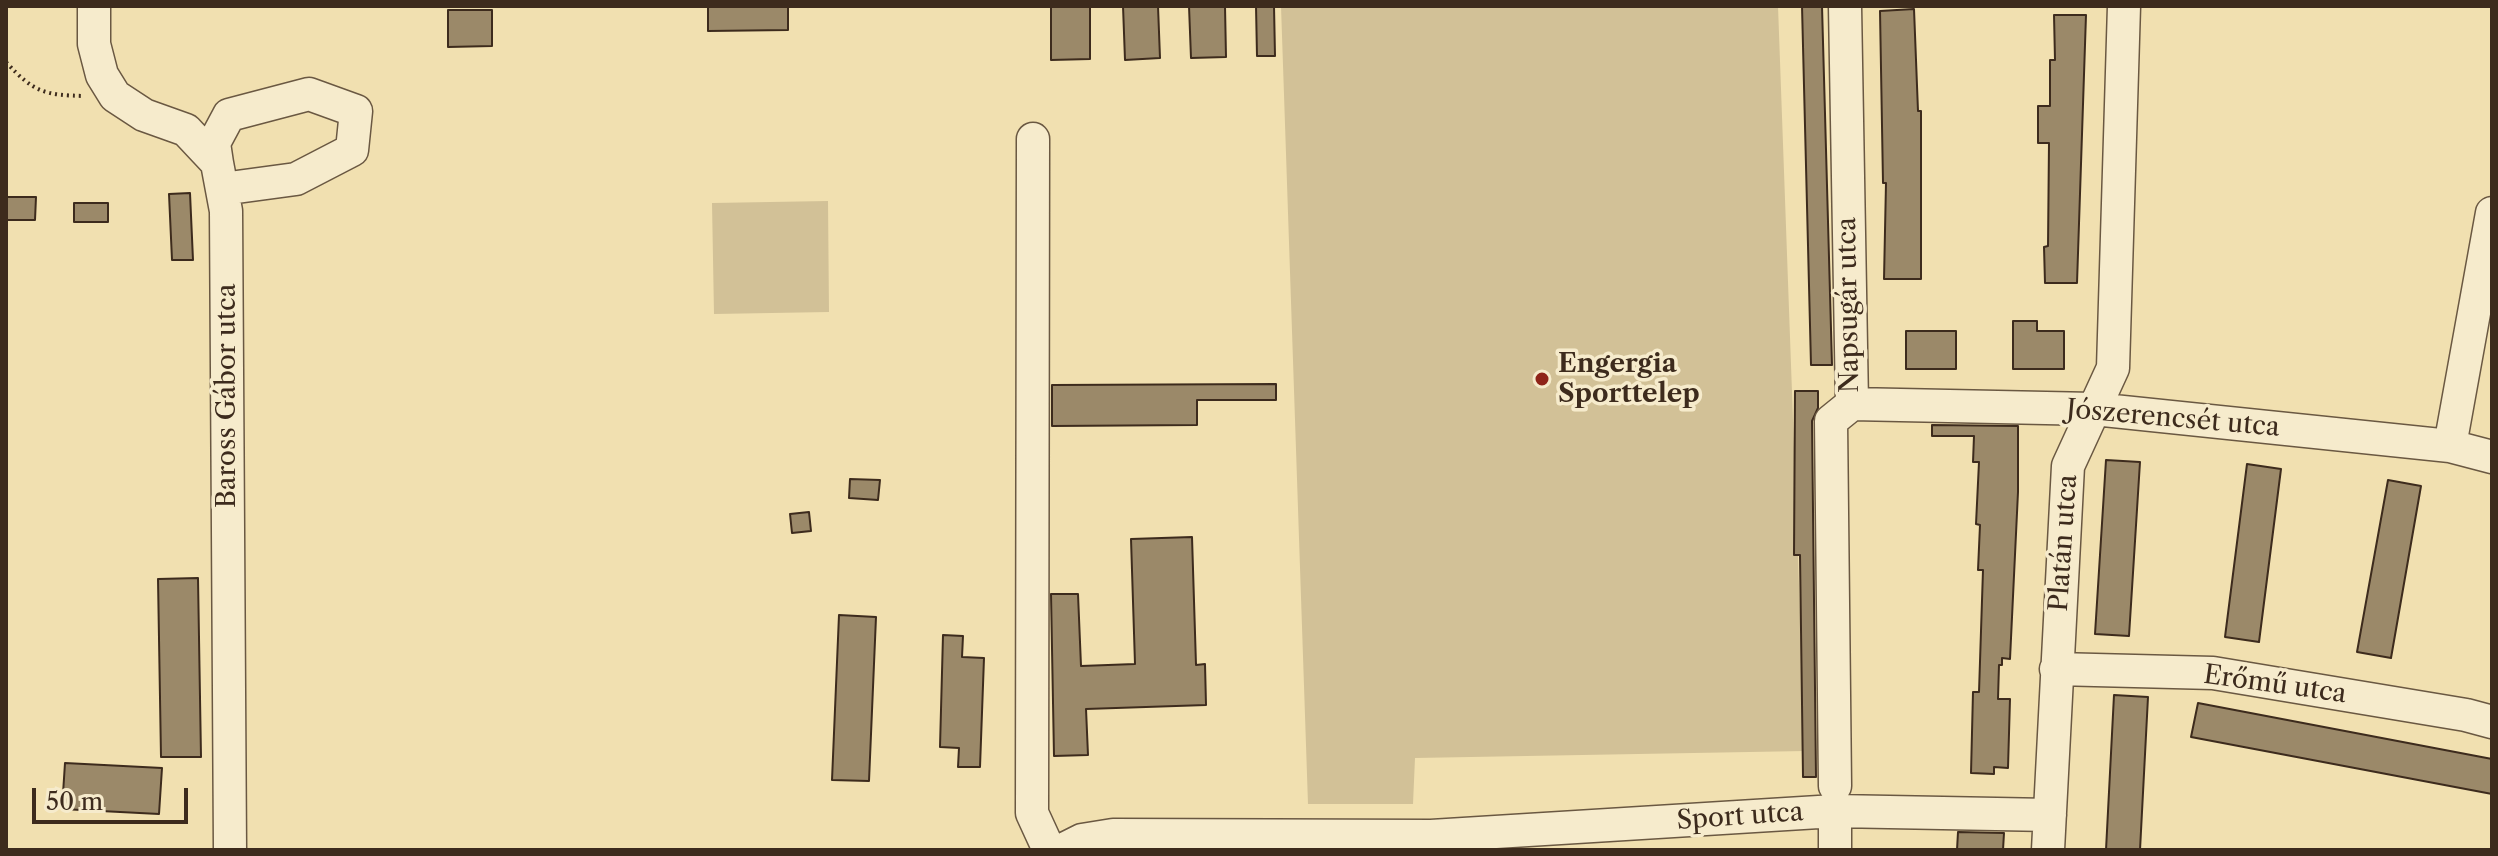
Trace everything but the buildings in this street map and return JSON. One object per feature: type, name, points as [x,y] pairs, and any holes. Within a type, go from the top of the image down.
[{"type":"street","points":[[94,6],[94,44],[102,75],[115,96]]},
{"type":"street","name":"Napsugár utca","points":[[1835,850],[1831,421],[1852,404],[1845,6]]},
{"type":"street","name":"Platán utca","points":[[2048,850],[2068,466],[2113,368],[2124,6]]},
{"type":"street","name":"Baross Gábor utca","points":[[115,96],[144,115],[186,130],[220,176],[226,211],[230,850]]},
{"type":"street","points":[[1033,139],[1032,813],[1049,850]]},
{"type":"street","points":[[2450,446],[2492,213]]},
{"type":"street","name":"Jószerencsét utca","points":[[1852,404],[2094,409],[2450,446],[2492,457]]},
{"type":"street","name":"Erőmű utca","points":[[2056,669],[2213,673],[2492,722]]},
{"type":"street","name":"Sport utca","points":[[1062,850],[1082,840],[1113,835],[1432,843],[1835,798],[2050,815]]},
{"type":"path","points":[[6,62],[23,81],[50,95],[115,96]]},
{"type":"shaded area","name":"Engergia Sporttelep","points":[[1281,6],[1778,6],[1805,751],[1415,758],[1413,804],[1308,804]]},
{"type":"shaded area","points":[[828,201],[829,312],[714,314],[712,203]]},
{"type":"place","name":"Engergia Sporttelep","points":[[1542,379]]}]
